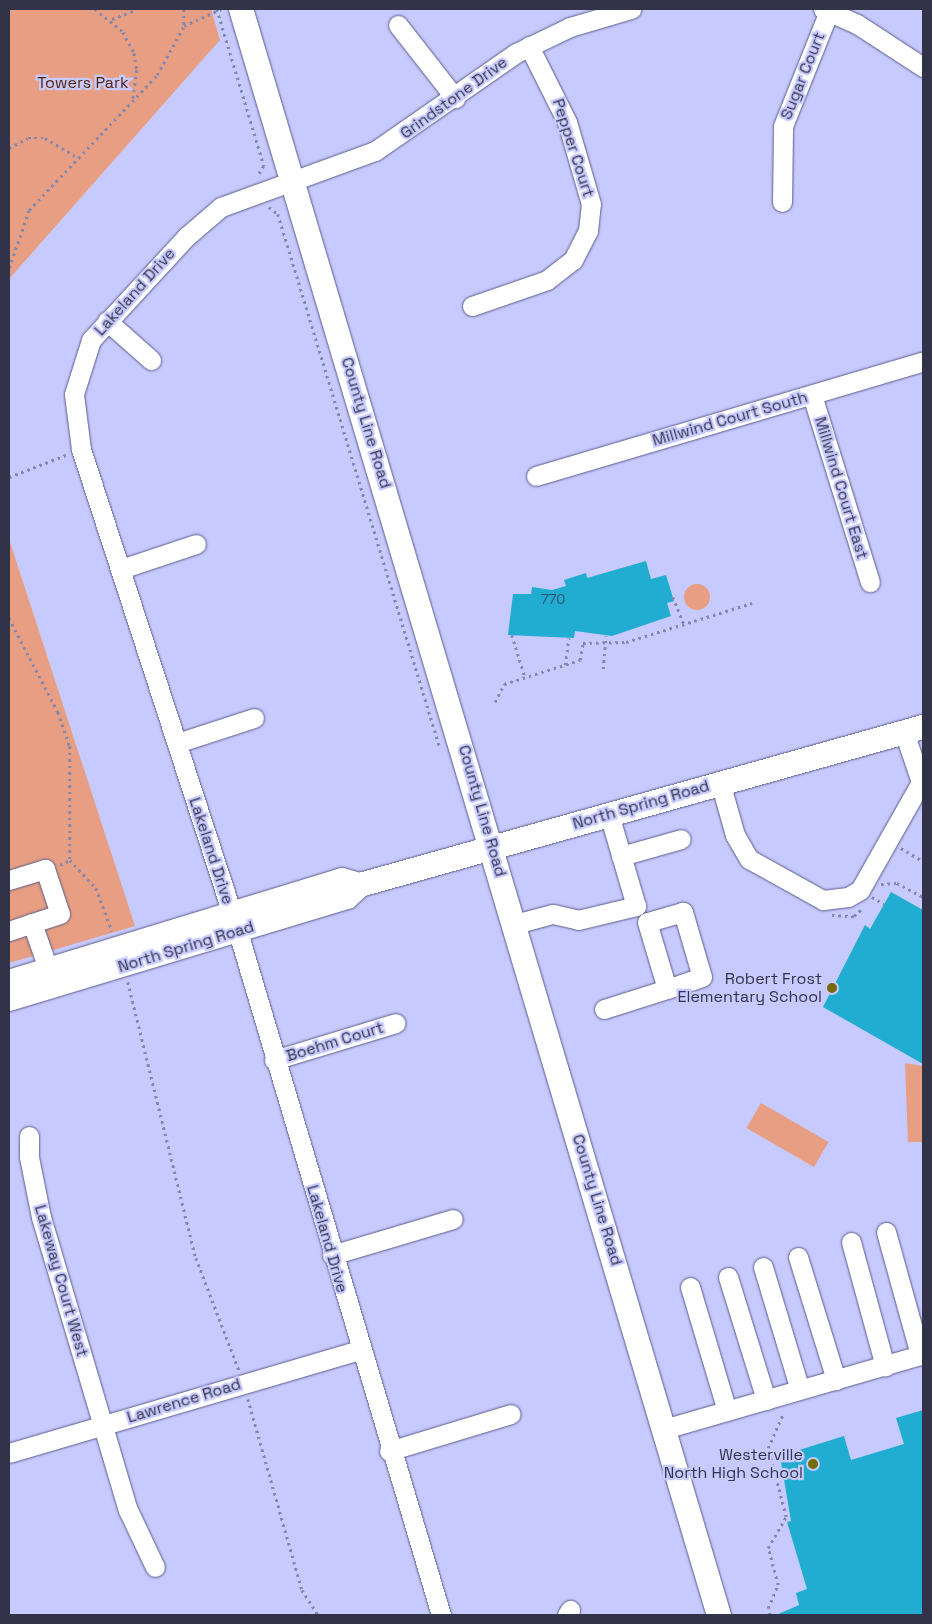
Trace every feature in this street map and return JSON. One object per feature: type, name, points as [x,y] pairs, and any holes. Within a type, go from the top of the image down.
[{"type":"main road","name":"County Line Road","points":[[225,10],[292,180],[493,849],[719,1615]]},
{"type":"main road","name":"North Spring Road","points":[[9,1000],[51,978],[235,923],[347,897],[360,885],[493,849],[720,782],[914,729]]},
{"type":"main road","name":"North Spring Road","points":[[9,982],[51,978]]},
{"type":"street","name":"Grindstone Drive","points":[[292,180],[375,152],[528,46],[619,10]]},
{"type":"street","points":[[826,10],[923,67]]},
{"type":"street","name":"Sugar Court","points":[[782,202],[784,126],[826,10]]},
{"type":"street","points":[[398,25],[455,98]]},
{"type":"street","name":"Pepper Court","points":[[472,306],[547,280],[573,260],[588,231],[591,204],[567,122],[528,46]]},
{"type":"street","name":"Lakeland Drive","points":[[292,180],[260,190],[220,208],[186,237],[107,321],[91,340],[78,373],[75,418],[81,449],[235,923],[389,1451],[441,1615]]},
{"type":"street","points":[[107,321],[151,360]]},
{"type":"street","name":"Millwind Court South","points":[[536,476],[923,361]]},
{"type":"street","name":"Millwind Court East","points":[[812,395],[870,582]]},
{"type":"street","points":[[121,569],[196,544]]},
{"type":"street","points":[[177,743],[254,718]]},
{"type":"street","points":[[720,782],[736,835],[749,859],[823,900],[835,901],[860,890],[922,783],[914,729]]},
{"type":"street","points":[[609,814],[636,906],[647,922],[667,989]]},
{"type":"street","points":[[621,856],[681,839]]},
{"type":"street","points":[[9,880],[45,869],[60,914],[9,931]]},
{"type":"street","points":[[515,924],[553,914],[578,920],[636,906]]},
{"type":"street","points":[[604,1009],[702,977],[683,912],[647,922]]},
{"type":"street","points":[[32,923],[51,978]]},
{"type":"street","name":"Boehm Court","points":[[274,1060],[396,1023]]},
{"type":"street","name":"Lakeway Court West","points":[[29,1136],[41,1217],[136,1532],[155,1567]]},
{"type":"street","points":[[332,1255],[453,1219]]},
{"type":"street","points":[[664,1429],[922,1355],[886,1232]]},
{"type":"street","points":[[851,1242],[885,1366]]},
{"type":"street","points":[[798,1257],[836,1380]]},
{"type":"street","points":[[763,1267],[800,1390]]},
{"type":"street","points":[[728,1276],[766,1400]]},
{"type":"street","points":[[690,1287],[727,1411]]},
{"type":"street","name":"Lawrence Road","points":[[9,1453],[359,1350]]},
{"type":"street","points":[[389,1451],[510,1414]]},
{"type":"path","points":[[95,9],[112,19],[134,53],[137,70],[133,100]]},
{"type":"path","points":[[9,268],[29,210],[157,75],[184,26],[184,9]]},
{"type":"path","points":[[221,9],[225,10]]},
{"type":"path","points":[[112,19],[135,10]]},
{"type":"path","points":[[184,26],[225,10]]},
{"type":"path","points":[[225,10],[264,166],[256,174],[264,207],[278,214],[443,759]]},
{"type":"path","points":[[9,148],[28,138],[45,138],[78,158]]},
{"type":"path","points":[[9,477],[81,449]]},
{"type":"path","points":[[673,597],[684,624]]},
{"type":"path","points":[[495,702],[504,684],[580,660],[583,643],[606,640],[626,642],[752,603]]},
{"type":"path","points":[[9,618],[58,712],[70,746],[70,860],[96,888],[121,957],[151,1063],[196,1258],[244,1383],[302,1590],[318,1615]]},
{"type":"path","points":[[512,635],[526,677]]},
{"type":"path","points":[[603,669],[606,636]]},
{"type":"path","points":[[565,665],[569,638]]},
{"type":"path","points":[[895,854],[903,839]]},
{"type":"path","points":[[899,847],[923,861]]},
{"type":"path","points":[[826,913],[854,916],[871,897],[882,877]]},
{"type":"path","points":[[878,885],[898,883],[923,898]]},
{"type":"path","points":[[871,897],[884,904]]},
{"type":"path","points":[[770,1615],[768,1608],[778,1585],[768,1548],[786,1517],[768,1448],[786,1408]]},
{"type":"green space","name":"Towers Park","points":[[9,9],[211,9],[220,40],[9,279]]},
{"type":"green space","points":[[9,539],[135,926],[9,963]]},
{"type":"green space","points":[[697,584],[706,588],[710,597],[706,606],[697,610],[688,606],[684,597],[688,588]]},
{"type":"green space","points":[[905,1063],[923,1066],[923,1142],[908,1142]]},
{"type":"green space","points":[[761,1103],[829,1142],[814,1167],[746,1128]]},
{"type":"building","points":[[646,561],[651,579],[666,575],[674,601],[667,603],[671,616],[612,636],[575,631],[574,638],[508,635],[513,594],[531,594],[532,587],[552,590],[566,586],[564,580],[586,573],[587,578]]},
{"type":"building","name":"Robert Frost Elementary School","points":[[891,892],[923,910],[923,1064],[823,1007],[865,925],[870,929]]},
{"type":"building","points":[[923,1410],[923,1615],[776,1615],[799,1605],[796,1593],[807,1589],[787,1522],[791,1521],[780,1456],[844,1436],[851,1460],[904,1444],[896,1418]]},
{"type":"place","name":"Robert Frost Elementary School","points":[[832,988]]},
{"type":"place","name":"Westerville North High School","points":[[813,1464]]}]
